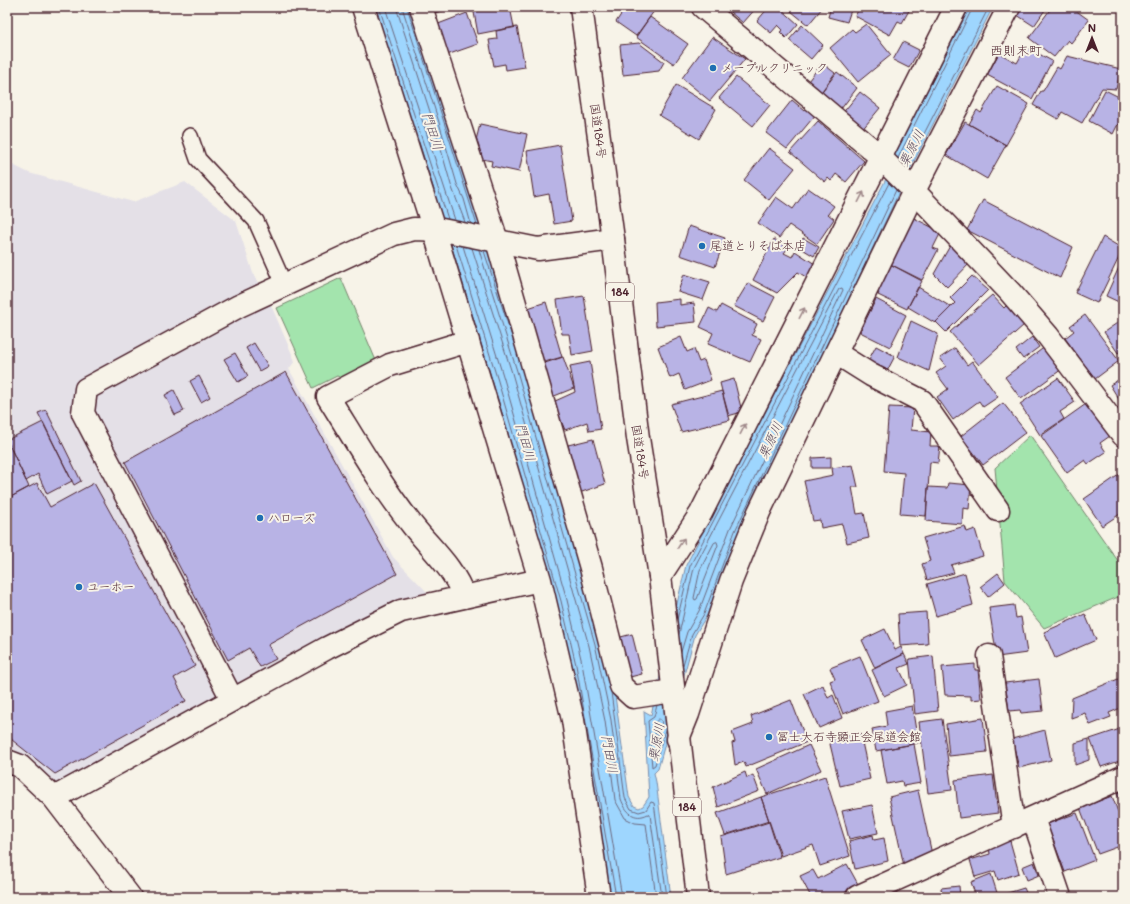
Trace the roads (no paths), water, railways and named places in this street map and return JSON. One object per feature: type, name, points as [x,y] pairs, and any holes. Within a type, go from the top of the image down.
[{"type":"main road","points":[[363,7],[438,230],[468,341],[540,580],[573,720],[599,897]]},
{"type":"main road","points":[[421,7],[591,568],[621,686],[633,697],[663,693]]},
{"type":"main road","name":"国道184号","points":[[580,7],[614,239],[638,438],[660,576],[663,693],[677,728],[698,897]]},
{"type":"main road","points":[[703,7],[875,152],[882,161],[911,188],[1010,292],[1048,336],[1123,435]]},
{"type":"main road","points":[[660,576],[701,513],[882,161],[956,7]]},
{"type":"main road","points":[[677,728],[688,714],[731,581],[759,512],[836,353],[911,188],[1009,7]]},
{"type":"main road","points":[[232,699],[82,413],[86,389],[284,284],[394,234],[414,229],[438,230],[538,249],[614,239]]},
{"type":"main road","points":[[464,597],[459,582],[439,554],[413,526],[384,485],[328,397],[390,365],[432,350],[468,341]]},
{"type":"main road","points":[[836,353],[871,375],[922,401],[998,510]]},
{"type":"main road","points":[[54,798],[232,699],[327,648],[401,611],[540,580]]},
{"type":"main road","points":[[989,656],[1014,827]]},
{"type":"main road","points":[[7,761],[20,766],[54,798],[130,897]]},
{"type":"main road","points":[[857,897],[1123,777]]},
{"type":"main road","points":[[1033,818],[1060,897]]},
{"type":"lane","points":[[190,136],[198,159],[256,221],[284,284]]},
{"type":"water","points":[[370,7],[410,7],[447,117],[472,196],[613,681],[629,797],[634,806],[639,808],[643,806],[649,797],[644,711],[651,715],[686,565],[885,181],[893,158],[970,7],[993,7],[908,173],[739,532],[707,615],[695,635],[658,769],[654,773],[671,897],[607,897],[567,666]]},
{"type":"place","name":"メープルクリニック","points":[[713,68]]},
{"type":"place","name":"尾道とりそば本店","points":[[702,246]]},
{"type":"place","name":"ハローズ","points":[[260,518]]},
{"type":"place","name":"ユーホー","points":[[79,587]]},
{"type":"place","name":"冨士大石寺顕正会尾道会館","points":[[769,737]]},
{"type":"district","name":"西則末町","points":[[1016,50]]},
{"type":"water label","name":"門田川","points":[[433,131]]},
{"type":"water label","name":"栗原川","points":[[911,148]]},
{"type":"water label","name":"栗原川","points":[[770,440]]},
{"type":"water label","name":"門田川","points":[[526,442]]},
{"type":"water label","name":"栗原川","points":[[656,742]]},
{"type":"water label","name":"門田川","points":[[610,754]]}]
